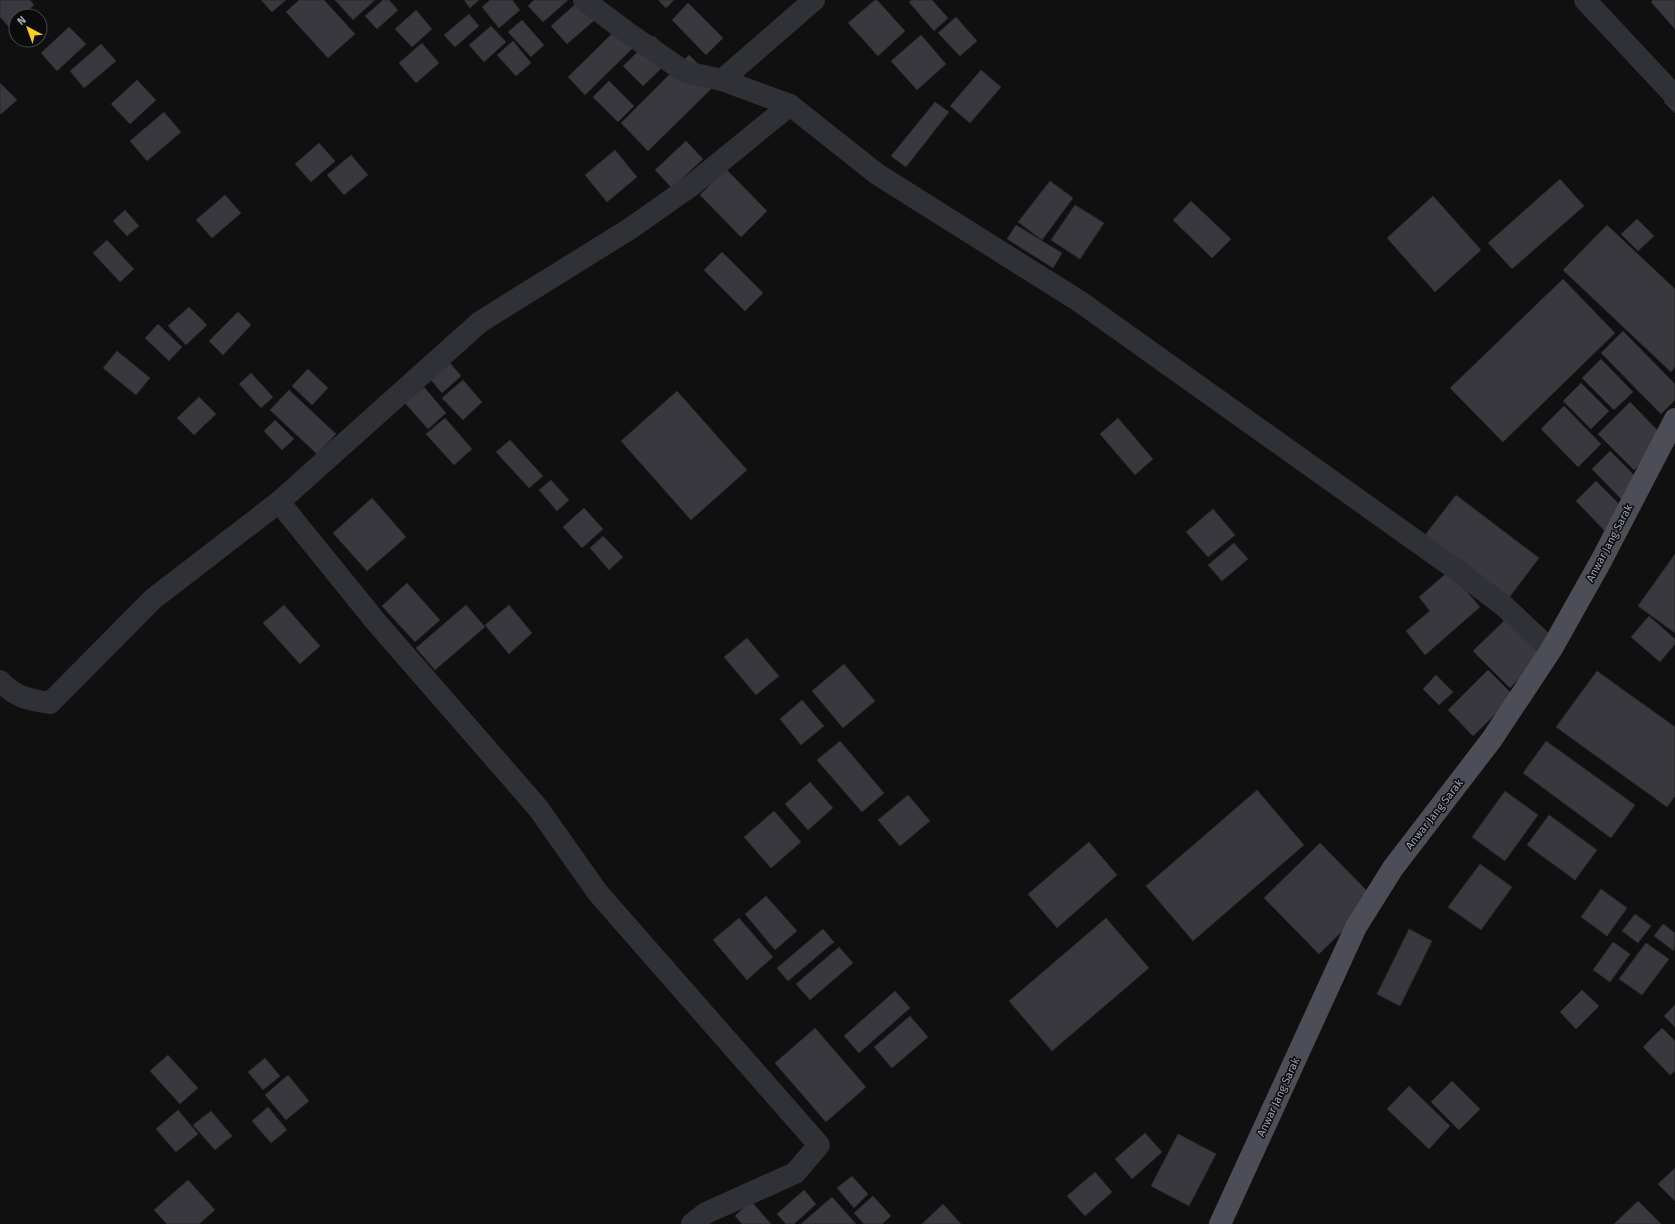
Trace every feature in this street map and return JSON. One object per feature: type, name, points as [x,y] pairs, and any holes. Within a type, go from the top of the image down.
[{"type":"main road","name":"Anwar Jang Sarak","points":[[1220,1224],[1356,927],[1393,868],[1492,739],[1551,650],[1601,560],[1675,419]]},
{"type":"street","points":[[584,0],[628,33],[685,72],[722,80],[790,105],[877,174],[1079,301],[1454,568],[1504,606],[1551,650]]},
{"type":"street","points":[[722,80],[814,0]]},
{"type":"street","points":[[1585,0],[1675,96]]},
{"type":"street","points":[[0,681],[10,691],[24,699],[50,703],[153,599],[279,502],[480,322],[631,228],[692,185],[790,105]]},
{"type":"street","points":[[279,502],[377,623],[538,808],[598,893],[819,1146],[795,1173],[706,1213],[692,1224]]},
{"type":"building","points":[[0,0],[30,0],[34,5],[31,8],[8,8],[8,26],[0,17]]},
{"type":"building","points":[[261,0],[286,0],[272,12]]},
{"type":"building","points":[[299,0],[324,0],[355,34],[328,58],[286,12]]},
{"type":"building","points":[[335,0],[375,0],[353,20]]},
{"type":"building","points":[[383,0],[389,0],[398,10],[377,29],[365,16]]},
{"type":"building","points":[[464,0],[479,0],[470,8]]},
{"type":"building","points":[[490,0],[512,0],[520,10],[499,28],[482,7]]},
{"type":"building","points":[[534,0],[568,0],[543,22],[528,6]]},
{"type":"building","points":[[580,0],[598,17],[567,44],[551,26]]},
{"type":"building","points":[[658,0],[674,0],[666,8]]},
{"type":"building","points":[[875,0],[877,0],[905,31],[878,56],[848,23]]},
{"type":"building","points":[[912,0],[932,0],[948,18],[934,31],[909,2]]},
{"type":"building","points":[[1653,0],[1675,0],[1675,29],[1651,2]]},
{"type":"building","points":[[688,3],[723,38],[706,55],[672,20]]},
{"type":"building","points":[[416,10],[432,29],[412,47],[395,29]]},
{"type":"building","points":[[469,14],[479,26],[455,47],[444,35]]},
{"type":"building","points":[[956,17],[977,41],[960,56],[938,33]]},
{"type":"building","points":[[627,19],[645,36],[585,95],[568,77]]},
{"type":"building","points":[[522,20],[544,45],[531,57],[508,32]]},
{"type":"building","points":[[491,26],[506,42],[484,62],[469,45]]},
{"type":"building","points":[[69,27],[86,44],[57,71],[41,53]]},
{"type":"building","points":[[921,35],[946,64],[917,90],[891,61]]},
{"type":"building","points":[[654,36],[674,56],[643,86],[623,66]]},
{"type":"building","points":[[513,41],[531,63],[516,76],[497,55]]},
{"type":"building","points":[[422,43],[439,63],[416,83],[399,63]]},
{"type":"building","points":[[101,44],[116,61],[84,88],[70,71]]},
{"type":"building","points":[[689,55],[717,83],[648,151],[621,123]]},
{"type":"building","points":[[981,70],[1001,87],[970,123],[950,106]]},
{"type":"building","points":[[137,80],[156,100],[130,124],[111,104]]},
{"type":"building","points":[[609,81],[634,106],[618,122],[593,97]]},
{"type":"building","points":[[0,83],[17,100],[1,114],[0,113]]},
{"type":"building","points":[[1675,91],[1675,113],[1664,102]]},
{"type":"building","points":[[935,102],[949,112],[906,167],[891,156]]},
{"type":"building","points":[[164,112],[181,132],[147,161],[130,141]]},
{"type":"building","points":[[686,141],[703,159],[672,188],[655,170]]},
{"type":"building","points":[[319,143],[335,161],[311,182],[295,164]]},
{"type":"building","points":[[615,150],[637,177],[607,202],[585,175]]},
{"type":"building","points":[[351,155],[368,175],[344,195],[327,175]]},
{"type":"building","points":[[726,169],[767,211],[741,237],[700,195]]},
{"type":"building","points":[[1560,179],[1584,206],[1512,269],[1488,243]]},
{"type":"building","points":[[1050,181],[1073,198],[1042,240],[1018,222]]},
{"type":"building","points":[[225,195],[241,213],[212,238],[196,220]]},
{"type":"building","points":[[1433,196],[1481,250],[1435,292],[1387,238]]},
{"type":"building","points":[[1191,201],[1231,239],[1212,258],[1173,220]]},
{"type":"building","points":[[1075,205],[1104,223],[1080,259],[1051,240]]},
{"type":"building","points":[[125,210],[139,226],[127,236],[113,221]]},
{"type":"building","points":[[1637,219],[1654,236],[1638,251],[1621,234]]},
{"type":"building","points":[[1016,225],[1062,253],[1053,268],[1007,239]]},
{"type":"building","points":[[1607,225],[1675,289],[1675,367],[1671,372],[1563,270]]},
{"type":"building","points":[[107,240],[134,269],[120,282],[93,253]]},
{"type":"building","points":[[722,252],[763,293],[745,311],[704,270]]},
{"type":"building","points":[[1563,279],[1615,333],[1503,442],[1450,388]]},
{"type":"building","points":[[189,307],[207,325],[186,345],[168,326]]},
{"type":"building","points":[[238,312],[251,325],[223,355],[209,341]]},
{"type":"building","points":[[158,324],[182,347],[169,361],[145,338]]},
{"type":"building","points":[[1623,331],[1675,384],[1675,400],[1661,414],[1601,353]]},
{"type":"building","points":[[117,351],[150,378],[136,395],[103,368]]},
{"type":"building","points":[[1601,359],[1633,392],[1614,410],[1582,378]]},
{"type":"building","points":[[450,363],[461,376],[442,393],[431,380]]},
{"type":"building","points":[[308,369],[328,388],[312,405],[292,386]]},
{"type":"building","points":[[251,373],[273,397],[261,408],[239,384]]},
{"type":"building","points":[[463,380],[482,402],[463,420],[442,398]]},
{"type":"building","points":[[1581,383],[1609,411],[1591,429],[1563,401]]},
{"type":"building","points":[[424,387],[446,413],[428,429],[405,403]]},
{"type":"building","points":[[289,390],[336,434],[317,454],[270,410]]},
{"type":"building","points":[[677,391],[747,470],[691,520],[621,441]]},
{"type":"building","points":[[199,397],[216,414],[194,435],[177,418]]},
{"type":"building","points":[[1630,402],[1666,439],[1634,470],[1598,434]]},
{"type":"building","points":[[1564,406],[1601,444],[1578,467],[1541,429]]},
{"type":"building","points":[[445,418],[472,449],[454,465],[426,434]]},
{"type":"building","points":[[1118,418],[1153,459],[1135,475],[1100,434]]},
{"type":"building","points":[[275,420],[294,439],[282,450],[264,431]]},
{"type":"building","points":[[510,440],[543,476],[529,488],[496,452]]},
{"type":"building","points":[[1610,451],[1644,485],[1625,503],[1592,469]]},
{"type":"building","points":[[551,480],[569,500],[557,511],[539,490]]},
{"type":"building","points":[[1596,481],[1626,511],[1605,531],[1576,501]]},
{"type":"building","points":[[1456,495],[1539,558],[1508,599],[1425,535]]},
{"type":"building","points":[[372,498],[406,537],[367,571],[333,533]]},
{"type":"building","points":[[584,508],[603,529],[582,548],[563,527]]},
{"type":"building","points":[[1213,509],[1235,535],[1208,557],[1186,532]]},
{"type":"building","points":[[603,536],[623,557],[609,570],[590,548]]},
{"type":"building","points":[[1234,543],[1248,559],[1222,581],[1208,565]]},
{"type":"building","points":[[1675,554],[1675,633],[1638,606]]},
{"type":"building","points":[[1449,571],[1480,607],[1425,655],[1406,631],[1430,611],[1419,597]]},
{"type":"building","points":[[407,583],[440,620],[415,642],[382,606]]},
{"type":"building","points":[[284,605],[320,646],[300,664],[263,623]]},
{"type":"building","points":[[466,605],[485,627],[435,670],[416,648]]},
{"type":"building","points":[[509,605],[532,633],[509,654],[485,625]]},
{"type":"building","points":[[1511,614],[1547,650],[1510,688],[1473,651]]},
{"type":"building","points":[[1649,616],[1675,639],[1675,644],[1660,662],[1631,637]]},
{"type":"building","points":[[747,638],[779,676],[756,695],[724,657]]},
{"type":"building","points":[[844,664],[875,701],[843,728],[812,691]]},
{"type":"building","points":[[1488,670],[1514,696],[1473,736],[1448,710]]},
{"type":"building","points":[[1597,671],[1675,727],[1675,796],[1667,807],[1556,727]]},
{"type":"building","points":[[1436,675],[1453,692],[1439,705],[1423,689]]},
{"type":"building","points":[[802,700],[824,726],[801,745],[780,719]]},
{"type":"building","points":[[840,741],[884,793],[862,812],[817,760]]},
{"type":"building","points":[[1546,741],[1635,805],[1611,838],[1523,773]]},
{"type":"building","points":[[810,782],[833,808],[808,830],[785,804]]},
{"type":"building","points":[[1257,790],[1304,845],[1193,941],[1146,886]]},
{"type":"building","points":[[1505,791],[1538,815],[1505,861],[1472,837]]},
{"type":"building","points":[[908,795],[930,821],[900,846],[878,820]]},
{"type":"building","points":[[774,811],[801,842],[771,868],[744,837]]},
{"type":"building","points":[[1549,815],[1597,850],[1575,880],[1527,845]]},
{"type":"building","points":[[1089,842],[1117,875],[1057,928],[1028,894]]},
{"type":"building","points":[[1320,843],[1375,899],[1319,954],[1264,898]]},
{"type":"building","points":[[1480,864],[1512,887],[1481,930],[1448,907]]},
{"type":"building","points":[[1601,889],[1627,908],[1607,936],[1581,917]]},
{"type":"building","points":[[766,896],[797,931],[775,950],[745,914]]},
{"type":"building","points":[[1635,914],[1651,926],[1638,943],[1622,931]]},
{"type":"building","points":[[739,918],[773,957],[747,980],[713,940]]},
{"type":"building","points":[[1106,918],[1149,968],[1052,1051],[1009,1001]]},
{"type":"building","points":[[1663,924],[1675,933],[1674,951],[1654,936]]},
{"type":"building","points":[[823,929],[834,942],[788,981],[777,968]]},
{"type":"building","points":[[1409,929],[1432,941],[1400,1006],[1377,994]]},
{"type":"building","points":[[1613,942],[1630,954],[1610,982],[1593,970]]},
{"type":"building","points":[[1646,943],[1669,959],[1642,995],[1619,979]]},
{"type":"building","points":[[839,947],[853,963],[810,1000],[796,984]]},
{"type":"building","points":[[1582,990],[1599,1006],[1576,1029],[1560,1012]]},
{"type":"building","points":[[895,991],[910,1008],[859,1053],[844,1036]]},
{"type":"building","points":[[1675,1005],[1675,1027],[1664,1016]]},
{"type":"building","points":[[910,1016],[928,1037],[892,1068],[874,1047]]},
{"type":"building","points":[[815,1028],[866,1087],[826,1122],[775,1063]]},
{"type":"building","points":[[1662,1028],[1675,1041],[1675,1071],[1670,1075],[1643,1047]]},
{"type":"building","points":[[168,1055],[198,1088],[180,1104],[150,1071]]},
{"type":"building","points":[[265,1058],[280,1076],[263,1090],[248,1072]]},
{"type":"building","points":[[288,1075],[309,1101],[286,1120],[265,1095]]},
{"type":"building","points":[[1452,1081],[1480,1109],[1459,1130],[1431,1102]]},
{"type":"building","points":[[1409,1086],[1450,1126],[1429,1149],[1387,1109]]},
{"type":"building","points":[[268,1107],[287,1130],[271,1143],[252,1121]]},
{"type":"building","points":[[178,1110],[198,1134],[176,1152],[156,1129]]},
{"type":"building","points":[[211,1111],[232,1136],[215,1150],[193,1125]]},
{"type":"building","points":[[1145,1133],[1162,1152],[1132,1179],[1115,1159]]},
{"type":"building","points":[[1178,1134],[1216,1154],[1189,1206],[1151,1186]]},
{"type":"building","points":[[1675,1168],[1675,1201],[1658,1184]]},
{"type":"building","points":[[1095,1172],[1112,1192],[1085,1216],[1067,1196]]},
{"type":"building","points":[[852,1176],[868,1194],[854,1208],[837,1188]]},
{"type":"building","points":[[188,1180],[215,1210],[199,1224],[167,1224],[154,1210]]},
{"type":"building","points":[[804,1190],[816,1204],[794,1224],[786,1224],[777,1214]]},
{"type":"building","points":[[873,1196],[891,1216],[882,1224],[864,1224],[854,1213]]},
{"type":"building","points":[[832,1197],[856,1224],[801,1224]]},
{"type":"building","points":[[751,1201],[771,1224],[742,1224],[735,1216]]},
{"type":"building","points":[[1638,1201],[1661,1224],[1614,1224]]},
{"type":"building","points":[[943,1204],[961,1224],[922,1224]]}]
